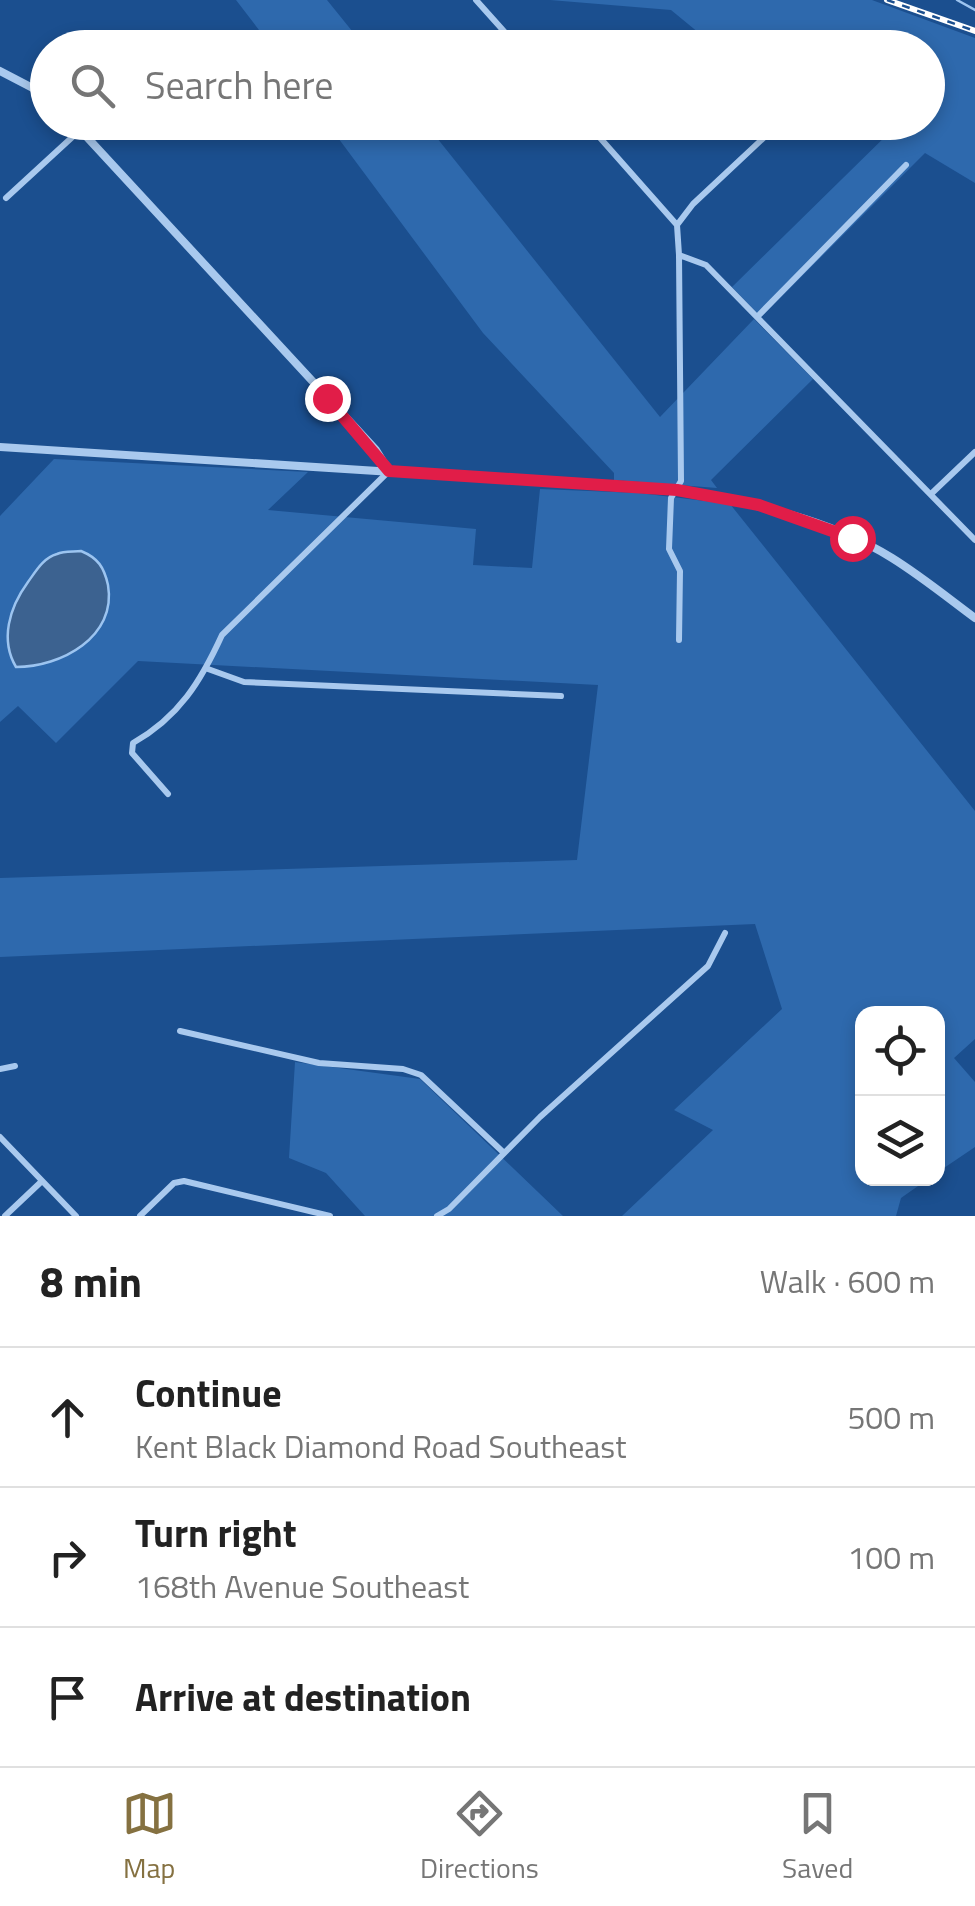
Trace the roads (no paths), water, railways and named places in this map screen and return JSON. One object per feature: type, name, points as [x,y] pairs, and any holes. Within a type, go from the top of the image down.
[{"type":"street","points":[[476,0],[503,30]]},
{"type":"street","points":[[0,71],[30,87]]},
{"type":"street","points":[[6,198],[63,140]]},
{"type":"street","points":[[90,140],[376,450],[389,471]]},
{"type":"street","points":[[602,140],[677,225],[681,481],[671,498],[669,549],[680,570],[679,640]]},
{"type":"street","points":[[677,225],[692,204],[761,140]]},
{"type":"street","points":[[757,317],[906,164]]},
{"type":"street","points":[[679,255],[706,264],[975,540]]},
{"type":"street","points":[[0,447],[677,490],[759,505],[852,538],[892,558],[975,618]]},
{"type":"street","points":[[930,494],[975,452]]},
{"type":"street","points":[[168,794],[131,748],[168,720],[208,670],[222,635],[389,471]]},
{"type":"street","points":[[208,670],[244,682],[561,696]]},
{"type":"street","points":[[437,1216],[449,1210],[503,1152],[708,966],[725,932]]},
{"type":"street","points":[[180,1030],[319,1064],[403,1069],[421,1075],[503,1152]]},
{"type":"street","points":[[0,1069],[15,1066]]},
{"type":"street","points":[[0,1137],[76,1216]]},
{"type":"street","points":[[5,1216],[42,1181]]},
{"type":"street","points":[[140,1216],[174,1183],[184,1181],[330,1216]]},
{"type":"waterway","points":[[957,0],[975,10]]},
{"type":"railway","points":[[887,0],[975,31]]}]
